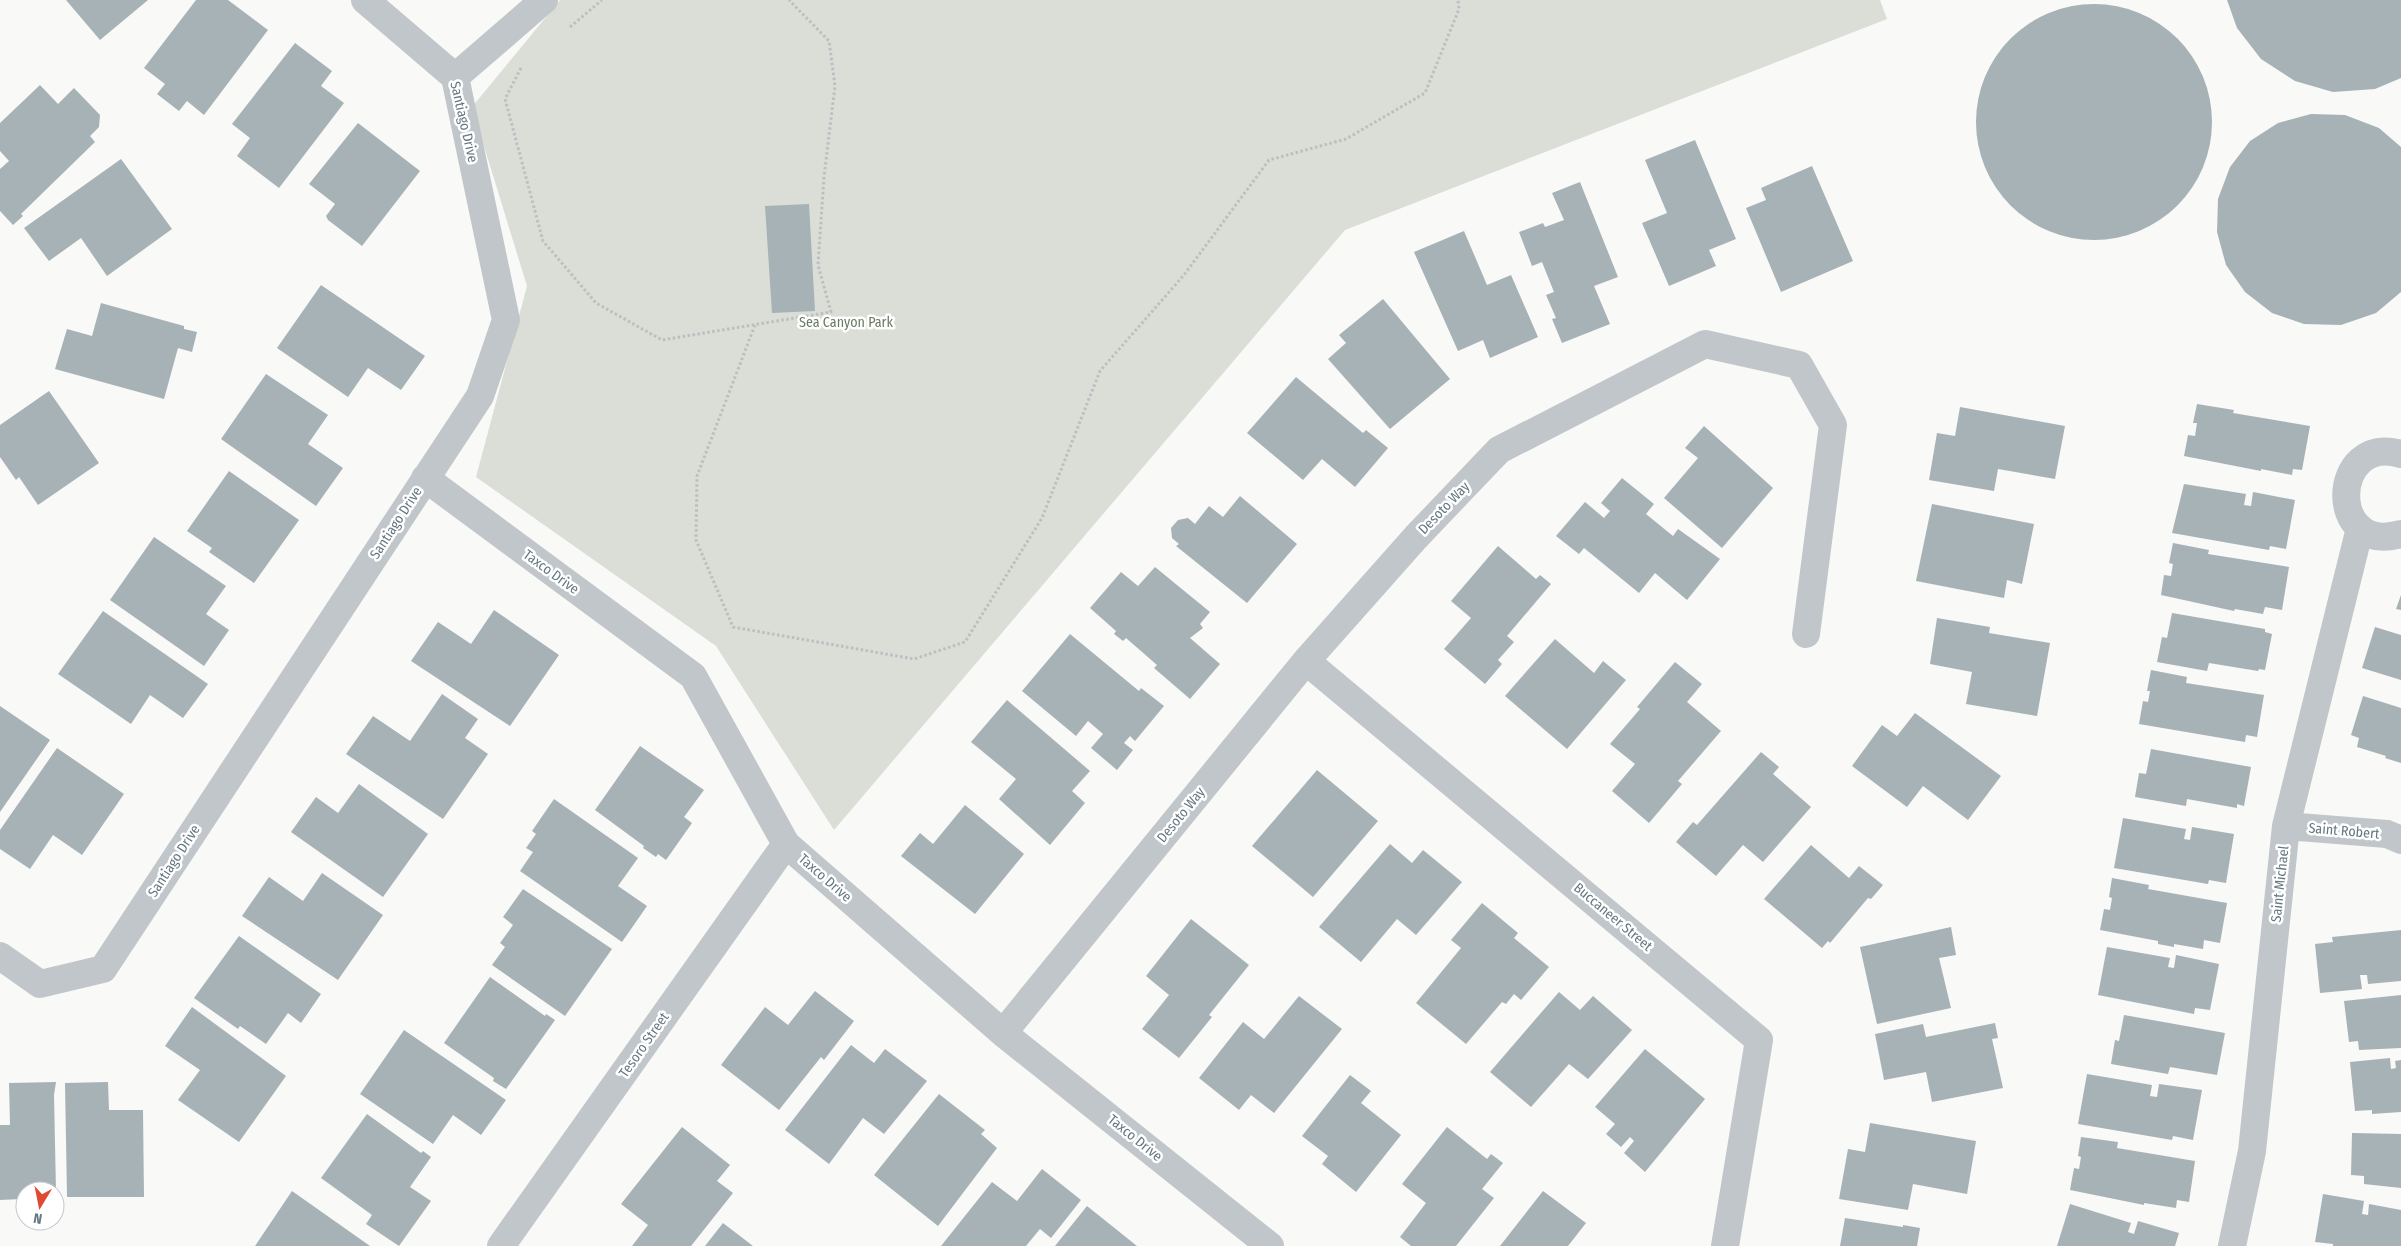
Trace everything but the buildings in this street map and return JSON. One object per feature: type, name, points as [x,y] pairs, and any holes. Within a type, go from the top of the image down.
[{"type":"street","name":"Santiago Drive","points":[[0,956],[40,984],[103,969],[480,396],[506,320],[456,78],[366,0]]},
{"type":"street","points":[[456,78],[544,0]]},
{"type":"street","name":"Desoto Way","points":[[1003,1033],[1306,661],[1416,537],[1499,450],[1705,344],[1800,366],[1833,425],[1806,634]]},
{"type":"street","points":[[2401,454],[2382,452],[2366,457],[2354,468],[2346,483],[2345,499],[2349,515],[2360,528],[2375,536],[2391,537],[2401,534]]},
{"type":"street","name":"Taxco Drive","points":[[425,478],[693,676],[786,844],[1003,1033],[1270,1246]]},
{"type":"street","name":"Saint Michael","points":[[2232,1246],[2252,1151],[2286,826],[2360,528]]},
{"type":"street","name":"Buccaneer Street","points":[[1306,661],[1759,1040],[1725,1246]]},
{"type":"street","name":"Saint Robert","points":[[2286,826],[2387,834],[2401,840]]},
{"type":"street","name":"Tesoro Street","points":[[501,1246],[786,844]]},
{"type":"path","points":[[566,30],[602,0]]},
{"type":"path","points":[[522,66],[505,99],[543,241],[596,304],[662,340],[831,312],[818,265],[824,177],[835,86],[829,41],[789,0]]},
{"type":"path","points":[[755,325],[698,476],[696,540],[734,627],[914,660],[965,642],[1042,518],[1100,371],[1184,275],[1269,160],[1346,139],[1425,93],[1460,9],[1458,0]]},
{"type":"green space","name":"Sea Canyon Park","points":[[560,0],[1880,0],[1887,19],[1345,230],[834,830],[716,646],[476,477],[527,286],[472,107]]}]
